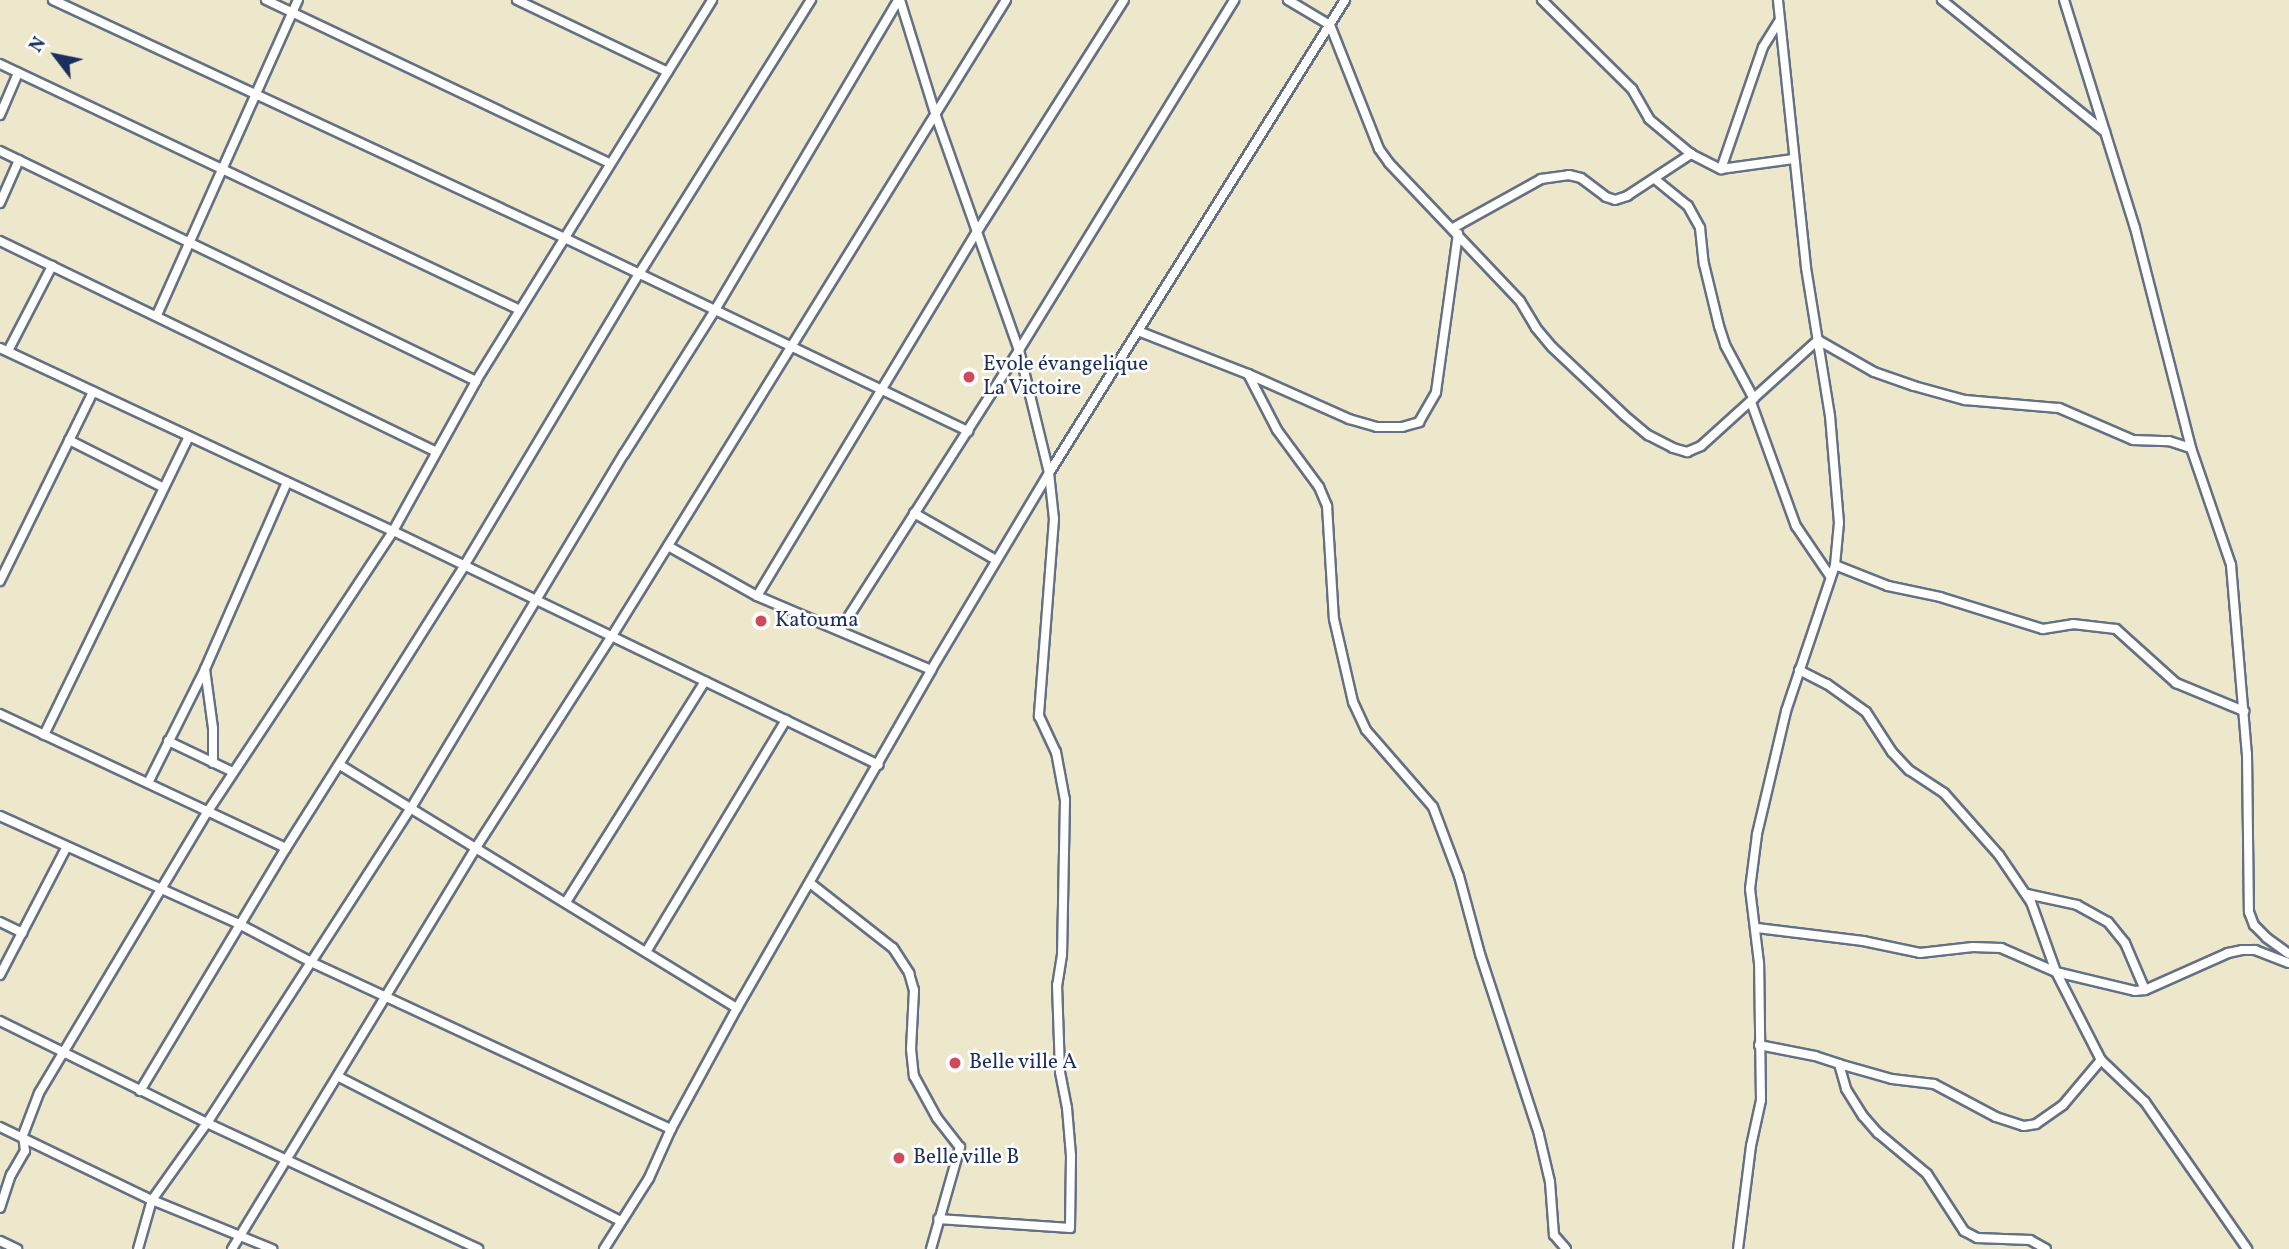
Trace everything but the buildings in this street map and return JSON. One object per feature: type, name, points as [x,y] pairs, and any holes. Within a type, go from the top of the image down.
[{"type":"street","points":[[53,0],[567,239],[968,431]]},
{"type":"street","points":[[266,0],[609,163]]},
{"type":"street","points":[[157,315],[192,242],[298,0]]},
{"type":"street","points":[[517,0],[668,72]]},
{"type":"street","points":[[0,1208],[11,1175],[25,1151],[23,1135],[39,1093],[208,811],[393,531],[476,381],[567,239],[609,163],[712,0]]},
{"type":"street","points":[[140,1091],[239,924],[464,566],[639,274],[811,0]]},
{"type":"street","points":[[899,0],[936,116],[1019,350],[1049,473],[1054,519],[1039,716],[1056,752],[1065,800],[1062,956],[1057,985],[1060,1072],[1070,1157],[1070,1228],[938,1219]]},
{"type":"street","points":[[138,1249],[152,1200],[207,1123],[411,808],[624,454],[715,310],[899,0]]},
{"type":"street","points":[[232,1249],[477,846],[612,636],[1006,0]]},
{"type":"street","points":[[757,596],[978,230],[1124,0]]},
{"type":"street","points":[[840,630],[1019,350],[1234,0]]},
{"type":"street","points":[[1288,0],[1330,25],[1379,149],[1398,174],[1521,301],[1536,328],[1552,347],[1648,435],[1687,452],[1701,446],[1818,340]]},
{"type":"street","points":[[604,1249],[649,1178],[671,1129],[737,1008],[996,560],[1345,0]]},
{"type":"street","points":[[1542,0],[1632,89],[1649,119],[1691,154],[1721,169],[1793,159]]},
{"type":"street","points":[[1738,1249],[1751,1146],[1761,1101],[1757,928],[1750,890],[1756,834],[1771,768],[1799,670],[1835,565],[1839,523],[1835,470],[1793,159],[1778,0]]},
{"type":"street","points":[[1942,0],[2105,132]]},
{"type":"street","points":[[2064,0],[2135,228],[2191,448],[2231,565],[2244,712],[2249,912],[2254,925],[2289,954]]},
{"type":"street","points":[[1721,169],[1763,47],[1779,21]]},
{"type":"street","points":[[0,64],[520,310]]},
{"type":"street","points":[[0,115],[18,73]]},
{"type":"street","points":[[0,151],[476,381]]},
{"type":"street","points":[[1456,231],[1541,179],[1569,175],[1581,178],[1606,197],[1615,200],[1656,180],[1691,154]]},
{"type":"street","points":[[0,202],[19,160]]},
{"type":"street","points":[[1656,180],[1688,206],[1700,228],[1704,264],[1722,336],[1752,400],[1796,526],[1830,576]]},
{"type":"street","points":[[1138,331],[1248,374],[1349,419],[1377,427],[1402,427],[1419,422],[1436,392],[1456,231]]},
{"type":"street","points":[[0,241],[435,452]]},
{"type":"street","points":[[52,266],[4,349],[393,531],[879,765]]},
{"type":"street","points":[[1818,340],[1874,372],[1914,386],[1965,400],[2059,408],[2133,439],[2169,441],[2191,448]]},
{"type":"street","points":[[1248,374],[1277,430],[1319,487],[1327,506],[1334,619],[1353,702],[1366,730],[1433,807],[1460,876],[1480,954],[1539,1135],[1550,1182],[1554,1235],[1566,1249]]},
{"type":"street","points":[[0,581],[93,392]]},
{"type":"street","points":[[44,734],[189,436]]},
{"type":"street","points":[[69,440],[164,488]]},
{"type":"street","points":[[148,783],[205,669],[287,482]]},
{"type":"street","points":[[914,513],[996,560]]},
{"type":"street","points":[[667,546],[757,596],[931,670]]},
{"type":"street","points":[[1835,565],[1888,586],[1940,597],[2043,629],[2094,624],[2116,629],[2176,683],[2244,712]]},
{"type":"street","points":[[205,669],[213,728],[213,762]]},
{"type":"street","points":[[1799,670],[1827,684],[1866,712],[1892,752],[1909,770],[1944,793],[1979,831],[2027,894],[2056,972],[2101,1060],[2145,1102],[2247,1249]]},
{"type":"street","points":[[566,902],[705,681]]},
{"type":"street","points":[[0,714],[286,848]]},
{"type":"street","points":[[646,952],[786,720]]},
{"type":"street","points":[[169,741],[233,772]]},
{"type":"street","points":[[340,765],[477,846],[737,1008]]},
{"type":"street","points":[[0,816],[239,924],[311,962],[671,1129]]},
{"type":"street","points":[[0,975],[66,848]]},
{"type":"street","points":[[810,883],[893,948],[909,973],[914,990],[911,1049],[914,1076],[931,1109],[960,1147],[931,1249]]},
{"type":"street","points":[[2027,894],[2077,905],[2108,922],[2125,943],[2145,990]]},
{"type":"street","points":[[0,922],[23,933]]},
{"type":"street","points":[[1757,928],[1863,941],[1920,953],[1989,946],[2001,948],[2056,972],[2123,989],[2145,990],[2228,953],[2242,950],[2255,950],[2289,963]]},
{"type":"street","points":[[0,1021],[286,1161],[478,1249]]},
{"type":"street","points":[[1759,1045],[1815,1056],[1892,1079],[1934,1084],[1996,1117],[2024,1126],[2042,1121],[2063,1105],[2101,1060]]},
{"type":"street","points":[[1839,1064],[1846,1089],[1863,1116],[1878,1133],[1927,1174],[1964,1231],[1977,1238],[2030,1240],[2046,1249]]},
{"type":"street","points":[[339,1077],[621,1221]]},
{"type":"street","points":[[0,1127],[23,1135],[152,1200],[241,1234],[272,1249]]},
{"type":"street","points":[[0,1241],[17,1249]]},
{"type":"place","name":"Evole évangelique La Victoire","points":[[969,377]]},
{"type":"place","name":"Katouma","points":[[761,621]]},
{"type":"place","name":"Belle ville A","points":[[955,1063]]},
{"type":"place","name":"Belle ville B","points":[[899,1158]]}]
